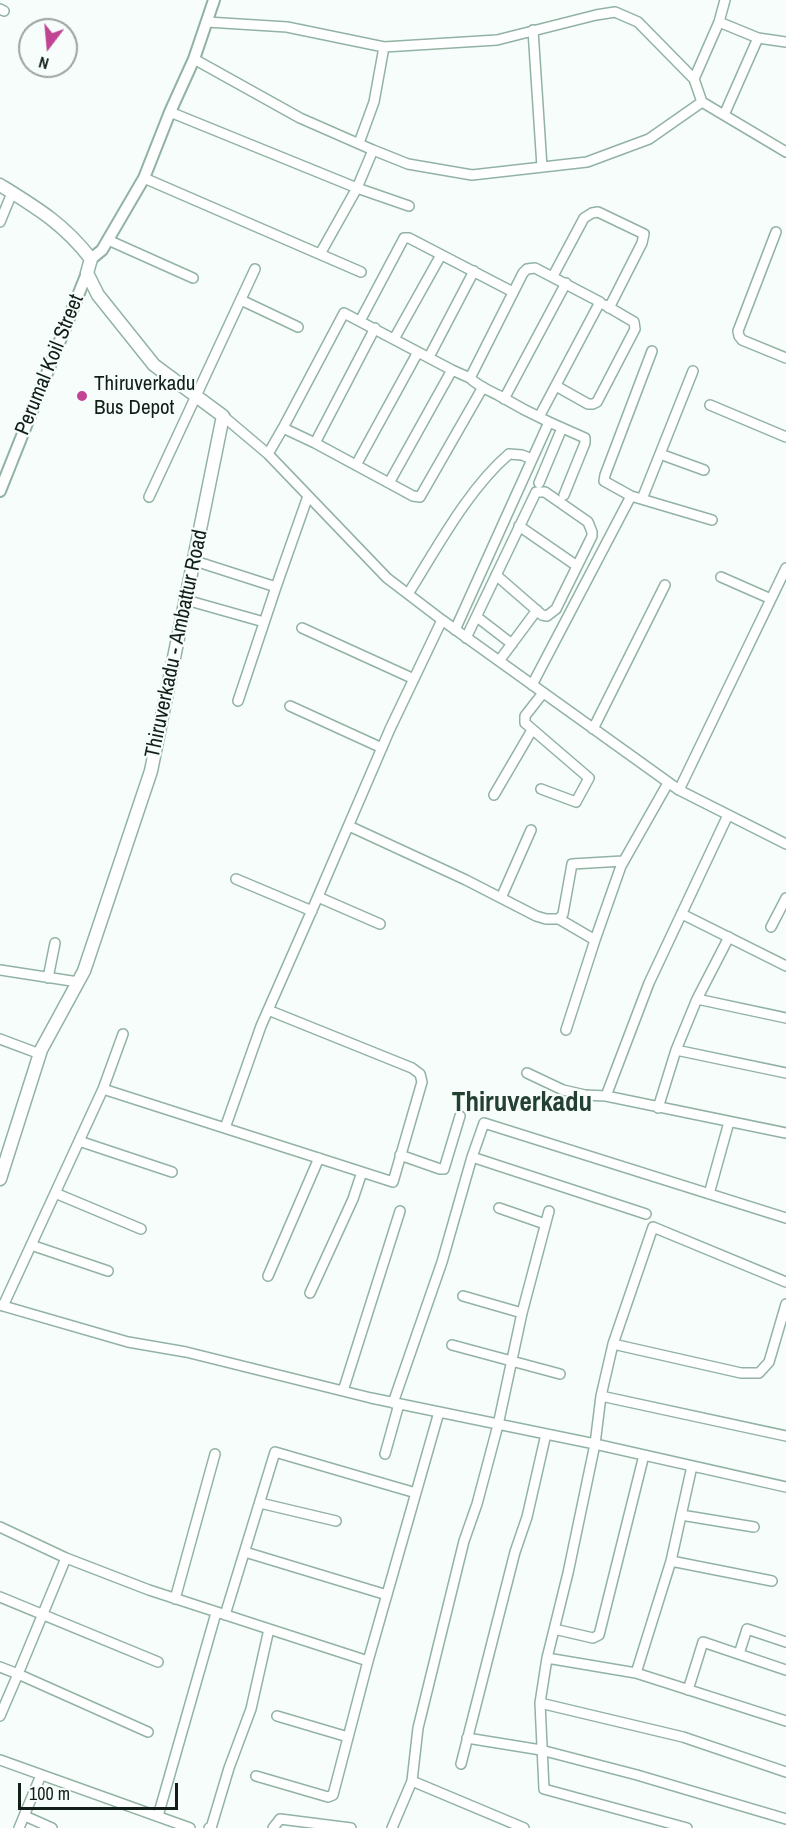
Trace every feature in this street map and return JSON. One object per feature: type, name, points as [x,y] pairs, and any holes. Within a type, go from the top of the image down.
[{"type":"main road","points":[[0,185],[53,219],[76,239],[91,259],[87,273],[98,295],[154,365],[223,416]]},
{"type":"main road","name":"Thiruverkadu - Ambattur Road","points":[[0,1179],[40,1054],[84,971],[151,771],[223,416]]},
{"type":"street","points":[[91,259],[102,250],[144,178],[194,59],[214,0]]},
{"type":"street","points":[[694,79],[725,0]]},
{"type":"street","points":[[207,22],[287,27],[384,47],[496,39],[615,12],[639,22],[694,79],[702,102],[786,152]]},
{"type":"street","points":[[718,22],[758,38],[786,42]]},
{"type":"street","points":[[533,30],[542,167]]},
{"type":"street","points":[[724,115],[758,38]]},
{"type":"street","points":[[359,143],[374,102],[384,47]]},
{"type":"street","points":[[194,59],[300,118],[373,150],[408,164],[472,175],[586,162],[649,139],[702,102]]},
{"type":"street","points":[[170,112],[357,188],[409,206]]},
{"type":"street","points":[[320,254],[357,188],[373,150]]},
{"type":"street","points":[[144,178],[361,272]]},
{"type":"street","points":[[0,222],[12,193]]},
{"type":"street","points":[[539,417],[642,243],[645,234],[598,212],[592,213],[584,218],[553,276]]},
{"type":"street","points":[[776,232],[738,331],[742,340],[786,358]]},
{"type":"street","points":[[360,321],[404,238],[409,238],[513,292]]},
{"type":"street","points":[[108,240],[193,278]]},
{"type":"street","points":[[394,339],[441,255]]},
{"type":"street","points":[[470,378],[523,273],[527,269],[535,268],[634,322],[635,329],[597,402],[588,404],[556,386]]},
{"type":"street","points":[[149,497],[255,269]]},
{"type":"street","points":[[429,357],[474,271]]},
{"type":"street","name":"Perumal Koil Street","points":[[0,491],[87,273]]},
{"type":"street","points":[[504,399],[566,283]]},
{"type":"street","points":[[241,300],[298,327]]},
{"type":"street","points":[[268,454],[344,313],[470,378],[476,384],[504,399],[585,438],[564,495]]},
{"type":"street","points":[[315,442],[375,328]]},
{"type":"street","points":[[652,351],[604,481],[631,496],[712,520]]},
{"type":"street","points":[[356,465],[418,352]]},
{"type":"street","points":[[389,483],[452,370]]},
{"type":"street","points":[[642,499],[693,371]]},
{"type":"street","points":[[283,428],[315,442],[413,496],[420,497],[483,387]]},
{"type":"street","points":[[710,405],[786,437]]},
{"type":"street","points":[[223,416],[268,454],[387,578],[441,620],[668,783],[786,844]]},
{"type":"street","points":[[455,630],[549,422]]},
{"type":"street","points":[[539,483],[562,428]]},
{"type":"street","points":[[408,594],[474,491],[498,464],[509,454],[532,459]]},
{"type":"street","points":[[660,454],[704,470]]},
{"type":"street","points":[[466,638],[519,526],[536,492],[545,492],[588,522],[592,536],[552,614],[547,616],[537,610],[496,575]]},
{"type":"street","points":[[238,701],[308,496]]},
{"type":"street","points":[[532,685],[631,496]]},
{"type":"street","points":[[519,526],[577,566]]},
{"type":"street","points":[[195,561],[276,587]]},
{"type":"street","points":[[679,790],[786,568]]},
{"type":"street","points":[[721,577],[771,599]]},
{"type":"street","points":[[593,729],[666,585]]},
{"type":"street","points":[[186,600],[264,622]]},
{"type":"street","points":[[499,662],[537,610]]},
{"type":"street","points":[[477,616],[512,644]]},
{"type":"street","points":[[225,1128],[268,1010],[382,748],[441,620]]},
{"type":"street","points":[[302,628],[414,679]]},
{"type":"street","points":[[541,789],[576,802],[589,777],[525,723],[524,718],[543,693]]},
{"type":"street","points":[[290,706],[382,748]]},
{"type":"street","points":[[494,795],[532,730]]},
{"type":"street","points":[[566,1030],[623,861],[668,783]]},
{"type":"street","points":[[606,1096],[649,983],[728,815]]},
{"type":"street","points":[[349,826],[541,918],[559,920],[595,940]]},
{"type":"street","points":[[501,898],[531,830]]},
{"type":"street","points":[[559,920],[565,909],[572,864],[623,861]]},
{"type":"street","points":[[236,879],[312,911]]},
{"type":"street","points":[[318,897],[380,924]]},
{"type":"street","points":[[771,927],[786,898]]},
{"type":"street","points":[[682,914],[786,966]]},
{"type":"street","points":[[658,1108],[676,1050],[697,999],[729,937]]},
{"type":"street","points":[[48,978],[55,943]]},
{"type":"street","points":[[0,970],[78,982]]},
{"type":"street","points":[[697,999],[786,1018]]},
{"type":"street","points":[[103,1089],[393,1182],[422,1082],[420,1074],[412,1068],[268,1010]]},
{"type":"street","points":[[123,1034],[103,1089],[1,1306],[128,1341],[186,1352],[343,1391],[786,1487]]},
{"type":"street","points":[[0,1039],[40,1054]]},
{"type":"street","points":[[676,1050],[786,1073]]},
{"type":"street","points":[[527,1073],[563,1090],[585,1095],[606,1096],[786,1133]]},
{"type":"street","points":[[400,1155],[444,1169],[460,1116]]},
{"type":"street","points":[[709,1194],[729,1122]]},
{"type":"street","points":[[384,1454],[396,1403],[442,1262],[483,1124],[486,1123],[786,1218]]},
{"type":"street","points":[[79,1141],[172,1172]]},
{"type":"street","points":[[472,1157],[646,1214]]},
{"type":"street","points":[[268,1276],[319,1158]]},
{"type":"street","points":[[310,1293],[353,1199],[362,1172]]},
{"type":"street","points":[[55,1193],[141,1229]]},
{"type":"street","points":[[499,1208],[545,1224]]},
{"type":"street","points":[[343,1391],[400,1211]]},
{"type":"street","points":[[392,1828],[412,1781],[418,1728],[464,1541],[477,1504],[498,1425],[522,1313],[549,1211]]},
{"type":"street","points":[[687,1828],[544,1789],[540,1703],[547,1658],[568,1573],[613,1344],[653,1227],[786,1282]]},
{"type":"street","points":[[31,1245],[108,1272]]},
{"type":"street","points":[[463,1296],[522,1313]]},
{"type":"street","points":[[613,1344],[741,1373],[759,1373],[769,1362],[786,1304]]},
{"type":"street","points":[[452,1345],[560,1374]]},
{"type":"street","points":[[601,1396],[786,1436]]},
{"type":"street","points":[[256,1776],[330,1797],[334,1793],[368,1661],[439,1412]]},
{"type":"street","points":[[461,1764],[515,1552],[527,1517],[546,1434]]},
{"type":"street","points":[[158,1816],[220,1614],[245,1552],[276,1452],[416,1493]]},
{"type":"street","points":[[175,1599],[215,1454]]},
{"type":"street","points":[[554,1629],[593,1638],[599,1635],[644,1455]]},
{"type":"street","points":[[636,1673],[671,1562],[692,1466]]},
{"type":"street","points":[[260,1503],[336,1521]]},
{"type":"street","points":[[681,1515],[754,1527]]},
{"type":"street","points":[[0,1527],[66,1558],[175,1599],[368,1661]]},
{"type":"street","points":[[245,1552],[387,1595]]},
{"type":"street","points":[[0,1716],[66,1558]]},
{"type":"street","points":[[671,1562],[772,1581]]},
{"type":"street","points":[[0,1596],[158,1662]]},
{"type":"street","points":[[211,1828],[229,1768],[251,1709],[269,1629]]},
{"type":"street","points":[[739,1654],[747,1629],[786,1642]]},
{"type":"street","points":[[688,1690],[703,1642],[786,1670]]},
{"type":"street","points":[[547,1658],[636,1673],[786,1721]]},
{"type":"street","points":[[0,1667],[148,1732]]},
{"type":"street","points":[[540,1703],[683,1737],[786,1772]]},
{"type":"street","points":[[277,1716],[348,1737]]},
{"type":"street","points":[[466,1738],[541,1750],[637,1775],[786,1819]]},
{"type":"street","points":[[0,1760],[190,1828]]},
{"type":"street","points":[[20,1828],[41,1775]]},
{"type":"street","points":[[412,1781],[524,1828]]},
{"type":"street","points":[[25,1816],[52,1828]]},
{"type":"street","points":[[273,1828],[280,1819],[351,1828]]},
{"type":"place","name":"Thiruverkadu Bus Depot","points":[[82,396]]},
{"type":"district","name":"Thiruverkadu","points":[[522,1104]]}]
